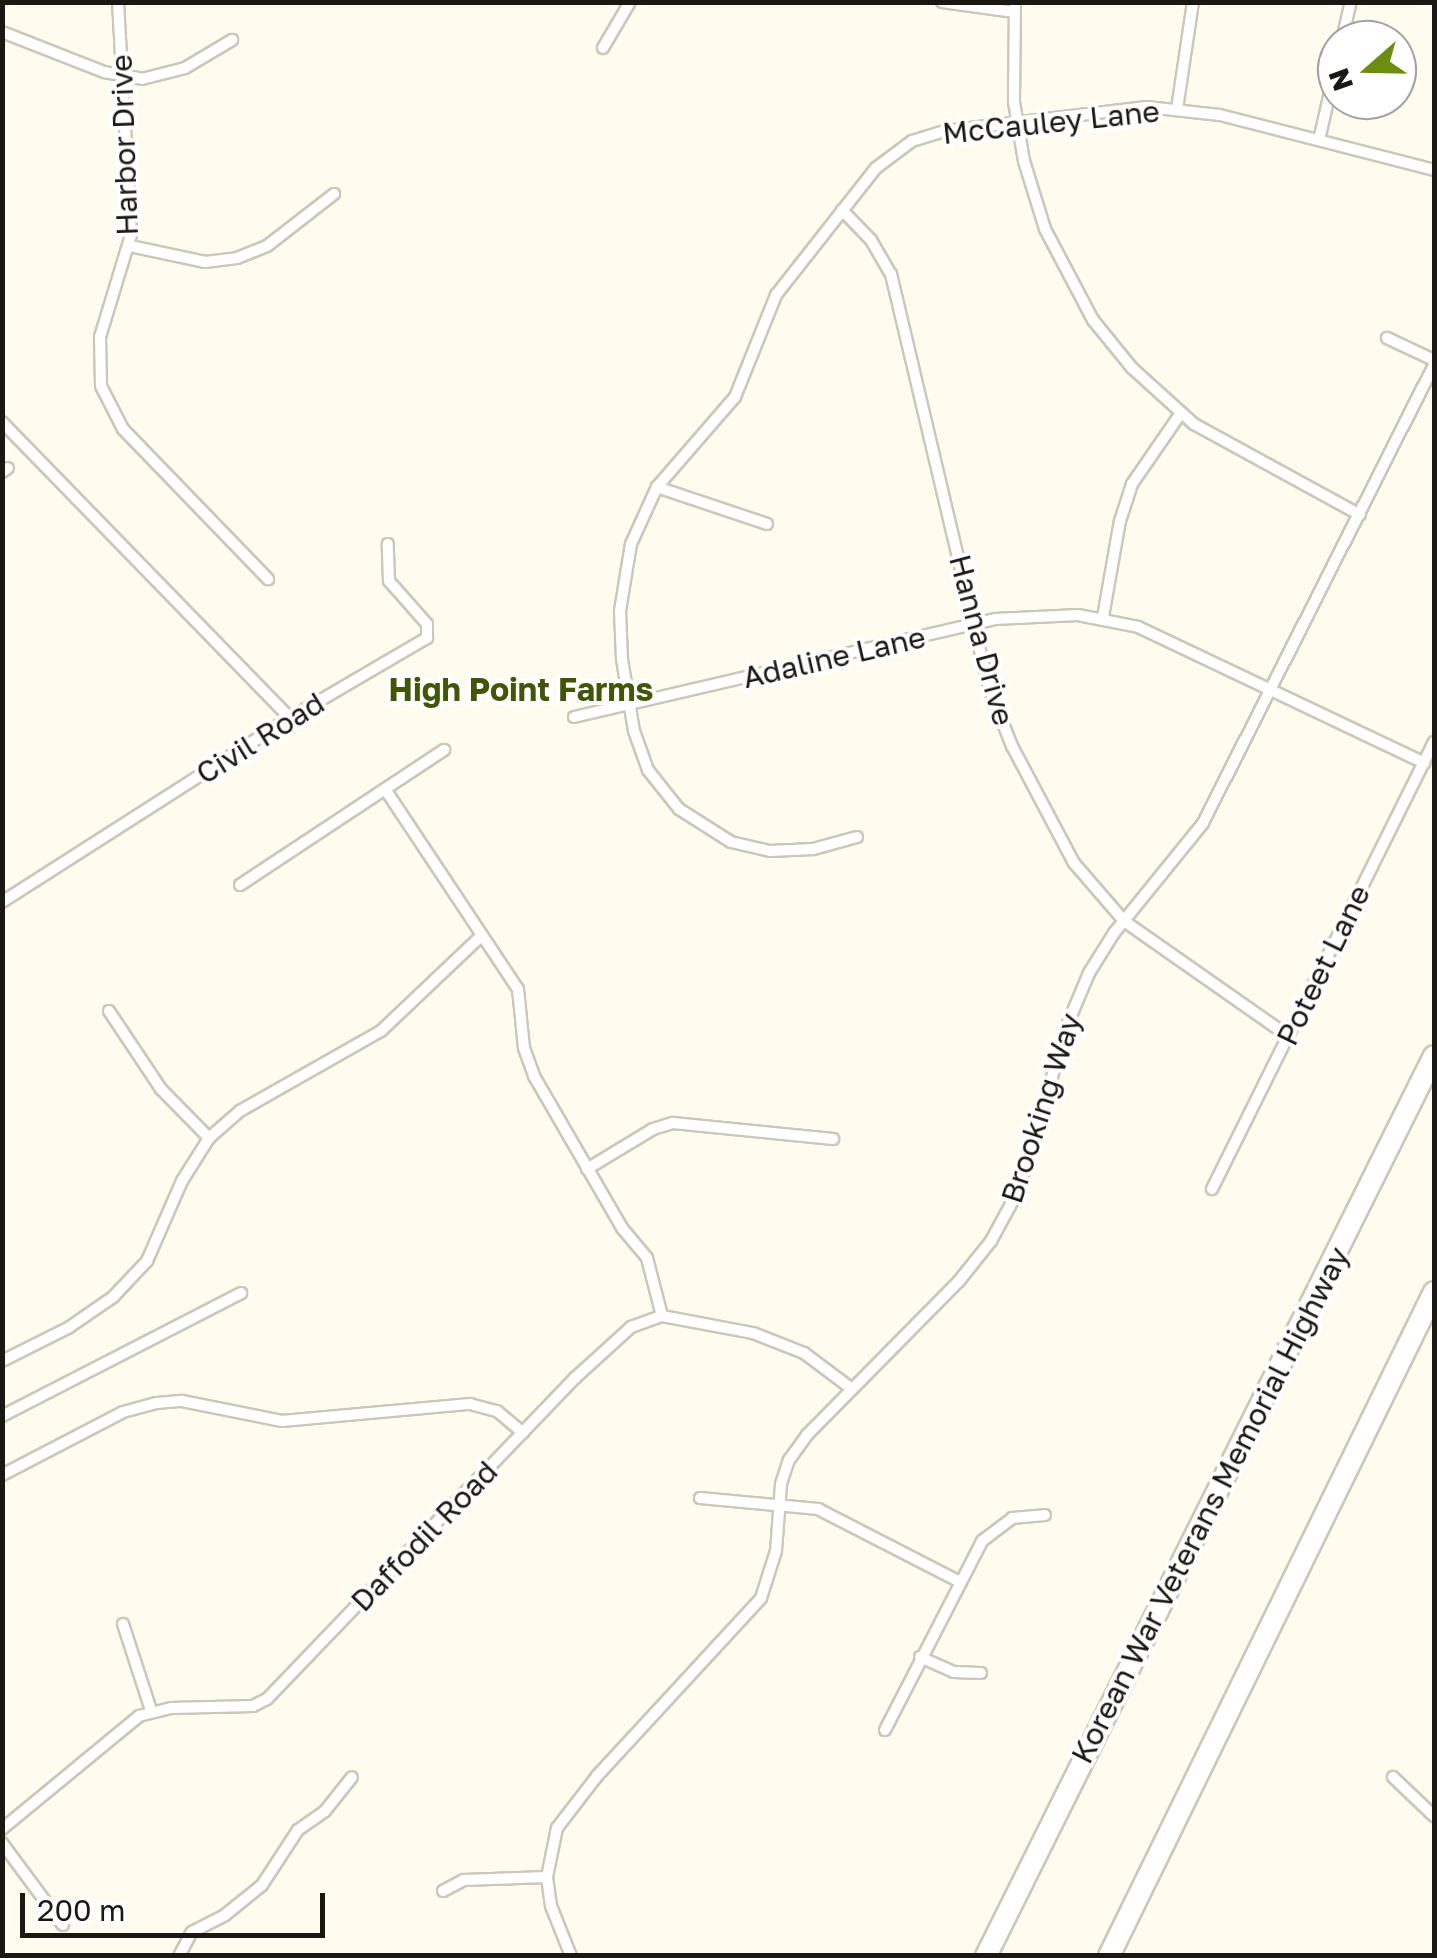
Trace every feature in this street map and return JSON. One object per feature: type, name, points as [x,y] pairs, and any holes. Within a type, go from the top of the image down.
[{"type":"highway","name":"Korean War Veterans Memorial Highway","points":[[986,1956],[1434,1056]]},
{"type":"highway","points":[[1109,1956],[1434,1292]]},
{"type":"street","name":"Harbor Drive","points":[[118,2],[130,246],[100,337],[98,366],[106,401],[123,429],[268,579]]},
{"type":"street","points":[[603,48],[630,2]]},
{"type":"street","points":[[942,2],[1015,8],[1016,120],[1035,203],[1076,292],[1114,347],[1181,414],[1228,447],[1360,515]]},
{"type":"street","points":[[1178,108],[1193,2]]},
{"type":"street","points":[[2,32],[122,76],[142,79],[170,74],[232,40]]},
{"type":"street","name":"McCauley Lane","points":[[857,837],[789,852],[750,848],[713,833],[679,809],[648,770],[628,705],[620,632],[622,590],[637,526],[657,487],[735,397],[776,296],[876,168],[912,141],[944,130],[1118,108],[1178,108],[1434,170]]},
{"type":"street","points":[[1319,140],[1324,120]]},
{"type":"street","points":[[130,246],[205,262],[238,258],[267,246],[334,194]]},
{"type":"street","name":"Hanna Drive","points":[[842,210],[871,240],[897,293],[989,688],[1012,746],[1074,863],[1124,922],[1288,1036]]},
{"type":"street","points":[[1387,338],[1434,363]]},
{"type":"street","name":"Brooking Way","points":[[571,1956],[552,1906],[547,1877],[551,1843],[563,1817],[761,1598],[776,1552],[777,1504],[789,1460],[852,1389],[959,1281],[1008,1212],[1032,1151],[1077,997],[1124,922],[1203,823],[1434,363]]},
{"type":"street","points":[[1102,617],[1120,522],[1132,484],[1181,414]]},
{"type":"street","points":[[2,422],[290,718]]},
{"type":"street","points":[[657,487],[767,524]]},
{"type":"street","name":"Civil Road","points":[[2,902],[290,718],[427,638],[428,624],[389,582],[388,544]]},
{"type":"street","name":"Adaline Lane","points":[[574,717],[974,624],[1037,615],[1102,617],[1138,627],[1424,763]]},
{"type":"street","name":"Poteet Lane","points":[[1212,1189],[1434,742]]},
{"type":"street","points":[[240,885],[444,750]]},
{"type":"street","points":[[385,789],[518,989],[524,1048],[534,1076],[622,1228],[647,1258],[662,1316],[754,1333],[804,1353],[852,1389]]},
{"type":"street","points":[[2,1360],[68,1328],[114,1298],[146,1261],[182,1181],[208,1138],[240,1111],[380,1031],[482,935]]},
{"type":"street","points":[[109,1010],[161,1089],[208,1138]]},
{"type":"street","points":[[587,1169],[653,1128],[673,1123],[833,1138]]},
{"type":"street","points":[[2,1416],[241,1292]]},
{"type":"street","name":"Daffodil Road","points":[[151,1710],[252,1706],[267,1699],[616,1336],[662,1316]]},
{"type":"street","points":[[2,1475],[123,1412],[170,1402],[282,1421],[470,1404],[497,1411],[523,1433]]},
{"type":"street","points":[[700,1498],[803,1505],[838,1516],[960,1582]]},
{"type":"street","points":[[885,1730],[960,1582],[993,1529],[1012,1518],[1045,1514]]},
{"type":"street","points":[[2,1830],[151,1710],[123,1624]]},
{"type":"street","points":[[920,1657],[954,1672],[981,1673]]},
{"type":"street","points":[[1392,1777],[1434,1816]]},
{"type":"street","points":[[179,1956],[192,1932],[224,1915],[262,1885],[298,1830],[325,1811],[352,1778]]},
{"type":"street","points":[[2,1842],[63,1926]]},
{"type":"street","points":[[444,1891],[464,1880],[547,1877]]},
{"type":"district","name":"High Point Farms","points":[[521,689]]}]
